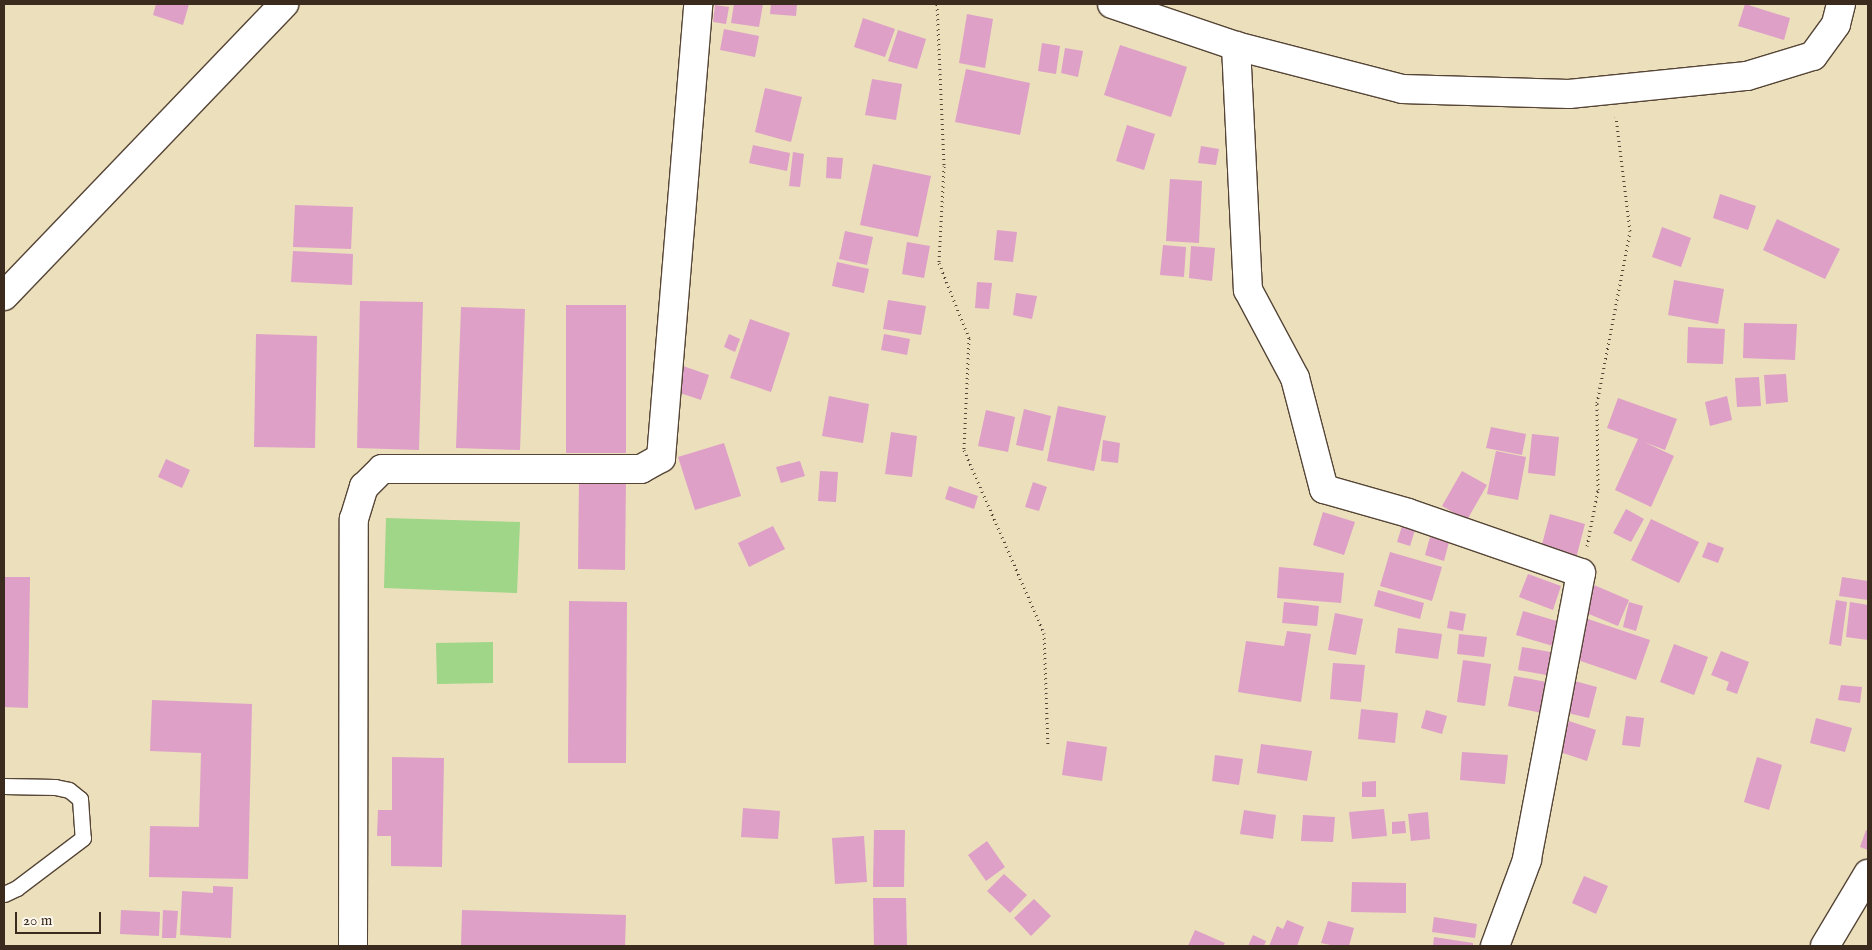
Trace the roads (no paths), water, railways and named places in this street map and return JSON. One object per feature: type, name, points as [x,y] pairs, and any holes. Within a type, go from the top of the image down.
[{"type":"street","points":[[4,296],[284,4]]},
{"type":"street","points":[[353,946],[354,519],[364,487],[382,469],[641,469],[661,458],[698,4]]},
{"type":"street","points":[[1112,4],[1236,46],[1402,90],[1569,94],[1747,76],[1813,56],[1836,24],[1841,4]]},
{"type":"street","points":[[1236,46],[1248,290],[1295,378],[1324,489],[1408,513],[1581,573],[1528,860],[1495,946]]},
{"type":"street","points":[[1825,946],[1868,874]]},
{"type":"lane","points":[[4,786],[55,787],[69,790],[80,799],[84,838],[17,888],[4,894]]}]
